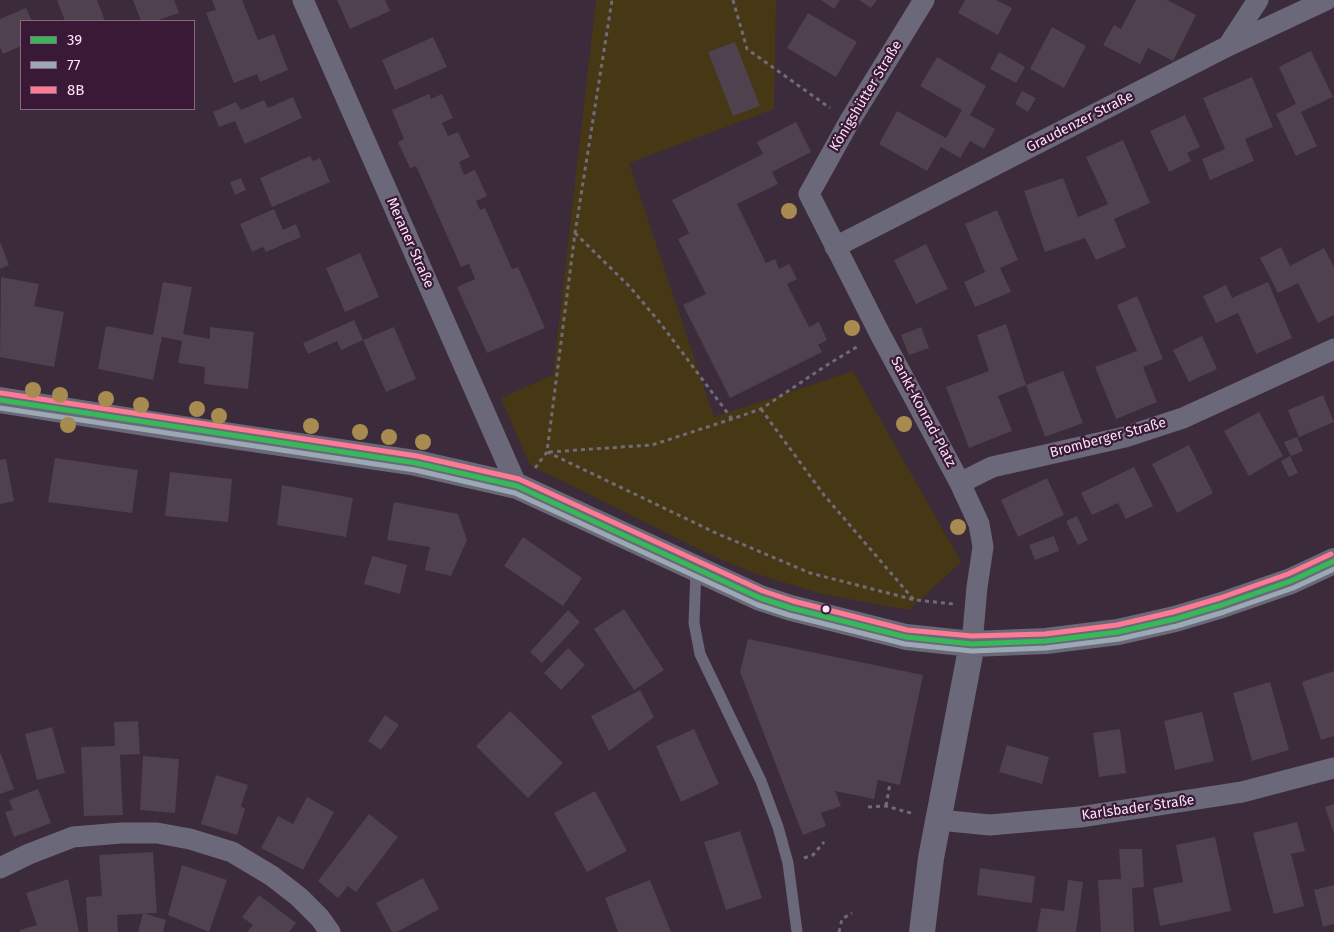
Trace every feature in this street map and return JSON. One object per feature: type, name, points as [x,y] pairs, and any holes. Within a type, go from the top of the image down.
[{"type":"street","name":"Meraner Straße","points":[[303,0],[517,486]]},
{"type":"street","name":"Königshütter Straße","points":[[809,194],[849,122],[924,0]]},
{"type":"street","points":[[1228,46],[1258,0]]},
{"type":"street","name":"Graudenzer Straße","points":[[835,247],[1228,46],[1326,0]]},
{"type":"street","name":"Sankt-Konrad-Platz","points":[[809,194],[880,334],[960,483],[979,524],[983,547],[972,644]]},
{"type":"street","name":"Bromberger Straße","points":[[960,483],[992,466],[1125,437],[1183,418],[1334,348]]},
{"type":"street","points":[[0,400],[416,463],[517,486],[760,598],[906,637],[972,644],[1046,641],[1118,632],[1222,606],[1334,561]]},
{"type":"street","points":[[922,932],[932,858],[972,644]]},
{"type":"street","name":"Karlsbader Straße","points":[[939,820],[990,825],[1080,817],[1242,792],[1334,768]]},
{"type":"street","points":[[0,868],[29,854],[73,837],[121,832],[157,833],[232,852],[272,876],[304,902],[320,918],[330,932]]},
{"type":"lane","points":[[696,569],[694,623],[700,654],[761,781],[778,827],[788,862],[797,932]]},
{"type":"path","points":[[517,486],[542,460],[547,452],[575,233],[612,0]]},
{"type":"path","points":[[733,0],[747,49],[849,122]]},
{"type":"path","points":[[575,233],[630,287],[655,317],[732,420]]},
{"type":"path","points":[[547,452],[652,445],[732,420],[761,409],[827,365],[880,334]]},
{"type":"path","points":[[761,409],[824,495],[915,600]]},
{"type":"path","points":[[547,452],[716,533],[810,573],[915,600],[975,605]]},
{"type":"path","points":[[886,806],[890,783]]},
{"type":"path","points":[[868,806],[886,806],[939,820]]},
{"type":"path","points":[[788,862],[813,855],[824,842]]},
{"type":"path","points":[[839,932],[842,919],[852,913]]},
{"type":"shaded area","points":[[596,0],[776,0],[774,109],[629,163],[714,417],[853,371],[961,562],[909,610],[821,594],[754,573],[711,555],[530,465],[501,398],[553,375]]},
{"type":"building","points":[[57,0],[97,0],[105,20],[65,20]]},
{"type":"building","points":[[133,0],[174,0],[179,13],[158,20],[141,20]]},
{"type":"building","points":[[212,0],[242,0],[258,40],[274,34],[288,70],[260,82],[257,74],[234,83],[206,13],[216,10]]},
{"type":"building","points":[[337,0],[385,0],[390,11],[350,29]]},
{"type":"building","points":[[821,0],[840,0],[834,9]]},
{"type":"building","points":[[859,0],[877,0],[871,8]]},
{"type":"building","points":[[965,0],[996,0],[1012,8],[998,35],[958,13]]},
{"type":"building","points":[[1136,0],[1167,0],[1196,15],[1173,61],[1148,48],[1140,64],[1103,45],[1114,25],[1121,29]]},
{"type":"building","points":[[26,8],[32,20],[20,20],[20,46],[3,54],[0,47],[0,19]]},
{"type":"building","points":[[808,13],[857,42],[836,77],[787,48]]},
{"type":"building","points":[[1052,27],[1086,46],[1064,88],[1030,69]]},
{"type":"building","points":[[433,37],[447,67],[395,90],[382,60]]},
{"type":"building","points":[[735,42],[760,106],[733,116],[708,52]]},
{"type":"building","points":[[1311,51],[1333,97],[1301,112],[1317,146],[1296,156],[1276,114],[1296,104],[1279,67]]},
{"type":"building","points":[[999,52],[1025,67],[1016,83],[990,69]]},
{"type":"building","points":[[937,57],[986,86],[970,115],[995,129],[984,149],[970,141],[960,158],[941,147],[927,171],[879,144],[897,111],[946,138],[962,110],[920,86]]},
{"type":"building","points":[[1252,77],[1273,127],[1245,139],[1254,161],[1210,180],[1202,159],[1225,149],[1203,98]]},
{"type":"building","points":[[1022,91],[1036,98],[1028,112],[1015,104]]},
{"type":"building","points":[[429,94],[431,99],[442,94],[453,118],[442,123],[448,136],[458,132],[470,157],[459,162],[464,175],[475,170],[487,196],[476,201],[480,210],[485,208],[512,269],[518,267],[545,328],[487,353],[457,287],[475,279],[469,264],[461,267],[416,166],[410,168],[398,142],[404,139],[392,110]]},
{"type":"building","points":[[293,97],[302,118],[245,144],[235,121],[219,127],[213,112],[236,102],[241,110],[264,100],[268,108]]},
{"type":"building","points":[[1185,115],[1200,147],[1187,153],[1191,161],[1169,172],[1150,131]]},
{"type":"building","points":[[796,122],[811,152],[772,172],[778,184],[737,204],[766,263],[775,259],[779,269],[789,264],[797,279],[787,284],[809,327],[819,322],[827,340],[818,345],[822,352],[730,398],[683,305],[706,294],[678,239],[689,233],[672,200],[763,154],[757,142]]},
{"type":"building","points":[[1123,140],[1150,203],[1114,219],[1126,247],[1096,260],[1085,238],[1045,252],[1024,191],[1063,178],[1078,217],[1108,204],[1086,157]]},
{"type":"building","points":[[310,156],[313,161],[320,158],[330,182],[272,207],[260,178]]},
{"type":"building","points":[[241,178],[246,190],[235,195],[230,182]]},
{"type":"building","points":[[274,209],[283,230],[296,224],[301,237],[266,252],[263,247],[252,252],[240,224]]},
{"type":"building","points":[[997,210],[1018,260],[1000,268],[1011,292],[975,307],[964,282],[985,272],[965,224]]},
{"type":"building","points":[[0,242],[9,265],[0,269]]},
{"type":"building","points":[[926,244],[948,289],[916,304],[894,260]]},
{"type":"building","points":[[1281,247],[1290,266],[1324,248],[1334,267],[1334,315],[1318,323],[1298,283],[1278,293],[1260,258]]},
{"type":"building","points":[[360,253],[379,297],[345,312],[326,268]]},
{"type":"building","points":[[1,277],[39,284],[34,306],[64,312],[54,367],[0,357]]},
{"type":"building","points":[[163,282],[192,287],[183,334],[210,339],[210,327],[254,332],[248,389],[204,384],[205,367],[178,363],[182,341],[162,337],[153,380],[98,369],[106,326],[153,335]]},
{"type":"building","points":[[1268,282],[1292,338],[1256,354],[1238,313],[1216,323],[1203,296],[1226,285],[1232,298]]},
{"type":"building","points":[[1137,296],[1163,359],[1143,367],[1157,402],[1116,419],[1095,367],[1137,351],[1117,305]]},
{"type":"building","points":[[354,320],[363,340],[341,350],[337,341],[308,354],[303,343]]},
{"type":"building","points":[[1006,324],[1026,385],[998,396],[1012,431],[969,448],[946,387],[989,371],[977,335]]},
{"type":"building","points":[[394,327],[416,379],[386,392],[363,340]]},
{"type":"building","points":[[921,327],[929,348],[909,355],[901,335]]},
{"type":"building","points":[[1202,336],[1217,369],[1189,382],[1173,350]]},
{"type":"building","points":[[1063,371],[1083,423],[1045,437],[1026,385]]},
{"type":"building","points":[[1323,395],[1334,422],[1299,437],[1288,410]]},
{"type":"building","points":[[1259,412],[1283,456],[1249,476],[1224,431]]},
{"type":"building","points":[[1297,437],[1303,451],[1291,456],[1284,442]]},
{"type":"building","points":[[1189,445],[1213,493],[1177,513],[1152,464]]},
{"type":"building","points":[[1290,456],[1298,473],[1289,477],[1281,461]]},
{"type":"building","points":[[55,458],[138,470],[132,513],[48,502]]},
{"type":"building","points":[[6,459],[14,501],[0,504],[0,460]]},
{"type":"building","points":[[1134,467],[1153,506],[1126,519],[1118,503],[1092,515],[1081,493]]},
{"type":"building","points":[[170,472],[232,479],[228,522],[165,516]]},
{"type":"building","points":[[1047,478],[1064,515],[1018,537],[1001,500]]},
{"type":"building","points":[[282,485],[353,498],[346,537],[277,525]]},
{"type":"building","points":[[394,502],[458,514],[467,540],[451,576],[425,570],[430,547],[387,540]]},
{"type":"building","points":[[1077,516],[1088,540],[1078,545],[1066,521]]},
{"type":"building","points":[[1054,536],[1059,551],[1035,560],[1029,545]]},
{"type":"building","points":[[523,537],[582,578],[563,606],[504,566]]},
{"type":"building","points":[[372,556],[407,565],[400,594],[364,584]]},
{"type":"building","points":[[624,609],[664,670],[634,690],[594,629]]},
{"type":"building","points":[[568,610],[580,622],[542,663],[530,652]]},
{"type":"building","points":[[748,639],[923,675],[900,785],[878,780],[874,799],[835,791],[841,806],[821,813],[826,826],[803,835],[740,672]]},
{"type":"building","points":[[568,648],[585,665],[561,690],[544,673]]},
{"type":"building","points":[[1334,671],[1334,736],[1321,740],[1302,682]]},
{"type":"building","points":[[1270,682],[1289,750],[1252,761],[1233,693]]},
{"type":"building","points":[[640,690],[654,717],[609,751],[591,716]]},
{"type":"building","points":[[510,711],[563,763],[528,798],[476,746]]},
{"type":"building","points":[[1202,712],[1214,761],[1175,770],[1164,721]]},
{"type":"building","points":[[385,715],[399,725],[381,750],[368,741]]},
{"type":"building","points":[[138,721],[140,754],[120,755],[123,815],[84,816],[81,747],[115,746],[114,722]]},
{"type":"building","points":[[52,727],[65,773],[37,780],[25,734]]},
{"type":"building","points":[[694,729],[719,784],[681,802],[656,746]]},
{"type":"building","points":[[1120,729],[1126,773],[1099,777],[1093,733]]},
{"type":"building","points":[[1007,745],[1049,757],[1042,784],[999,772]]},
{"type":"building","points":[[0,752],[14,789],[0,794]]},
{"type":"building","points":[[143,756],[179,759],[175,813],[140,810]]},
{"type":"building","points":[[216,775],[248,785],[241,806],[245,809],[237,835],[201,824]]},
{"type":"building","points":[[38,789],[51,823],[14,837],[5,812],[13,810],[9,800]]},
{"type":"building","points":[[595,791],[627,851],[587,872],[554,813]]},
{"type":"building","points":[[307,797],[334,812],[303,870],[261,848],[278,816],[293,824]]},
{"type":"building","points":[[1334,804],[1334,834],[1325,807]]},
{"type":"building","points":[[369,814],[398,837],[356,892],[348,886],[338,898],[318,881]]},
{"type":"building","points":[[1297,822],[1305,851],[1291,854],[1304,906],[1274,914],[1253,833]]},
{"type":"building","points":[[740,831],[762,898],[726,910],[704,842]]},
{"type":"building","points":[[1215,837],[1231,911],[1160,926],[1153,888],[1183,882],[1176,845]]},
{"type":"building","points":[[1119,849],[1142,849],[1144,887],[1132,888],[1134,932],[1101,932],[1098,880],[1121,879]]},
{"type":"building","points":[[153,852],[157,913],[117,915],[118,932],[88,932],[86,897],[102,896],[99,855]]},
{"type":"building","points":[[182,865],[227,880],[209,932],[168,915]]},
{"type":"building","points":[[980,868],[1035,876],[1032,903],[977,895]]},
{"type":"building","points":[[423,878],[439,909],[397,932],[392,932],[376,903]]},
{"type":"building","points":[[68,879],[79,932],[20,932],[20,930],[37,925],[26,893]]},
{"type":"building","points":[[650,880],[671,932],[618,932],[605,898]]},
{"type":"building","points":[[1068,880],[1083,882],[1076,932],[1037,932],[1041,908],[1064,911]]},
{"type":"building","points":[[1334,885],[1334,924],[1323,927],[1314,890]]},
{"type":"building","points":[[259,895],[296,923],[289,932],[247,932],[253,925],[242,917]]},
{"type":"building","points":[[143,913],[166,920],[163,932],[138,932]]},
{"type":"transit line","name":"8B","points":[[1,393],[417,456],[519,479],[763,591],[793,601],[907,630],[972,636],[1045,634],[1117,625],[1173,612],[1220,598],[1288,574],[1331,554]]},
{"type":"transit line","name":"39","points":[[0,400],[416,463],[517,486],[760,598],[791,608],[906,637],[972,644],[1046,641],[1118,632],[1175,619],[1222,605],[1291,581],[1334,561]]},
{"type":"transit line","name":"77","points":[[0,408],[415,470],[515,493],[758,605],[789,615],[905,644],[972,651],[1046,648],[1119,639],[1177,626],[1224,612],[1293,588],[1334,569]]}]
